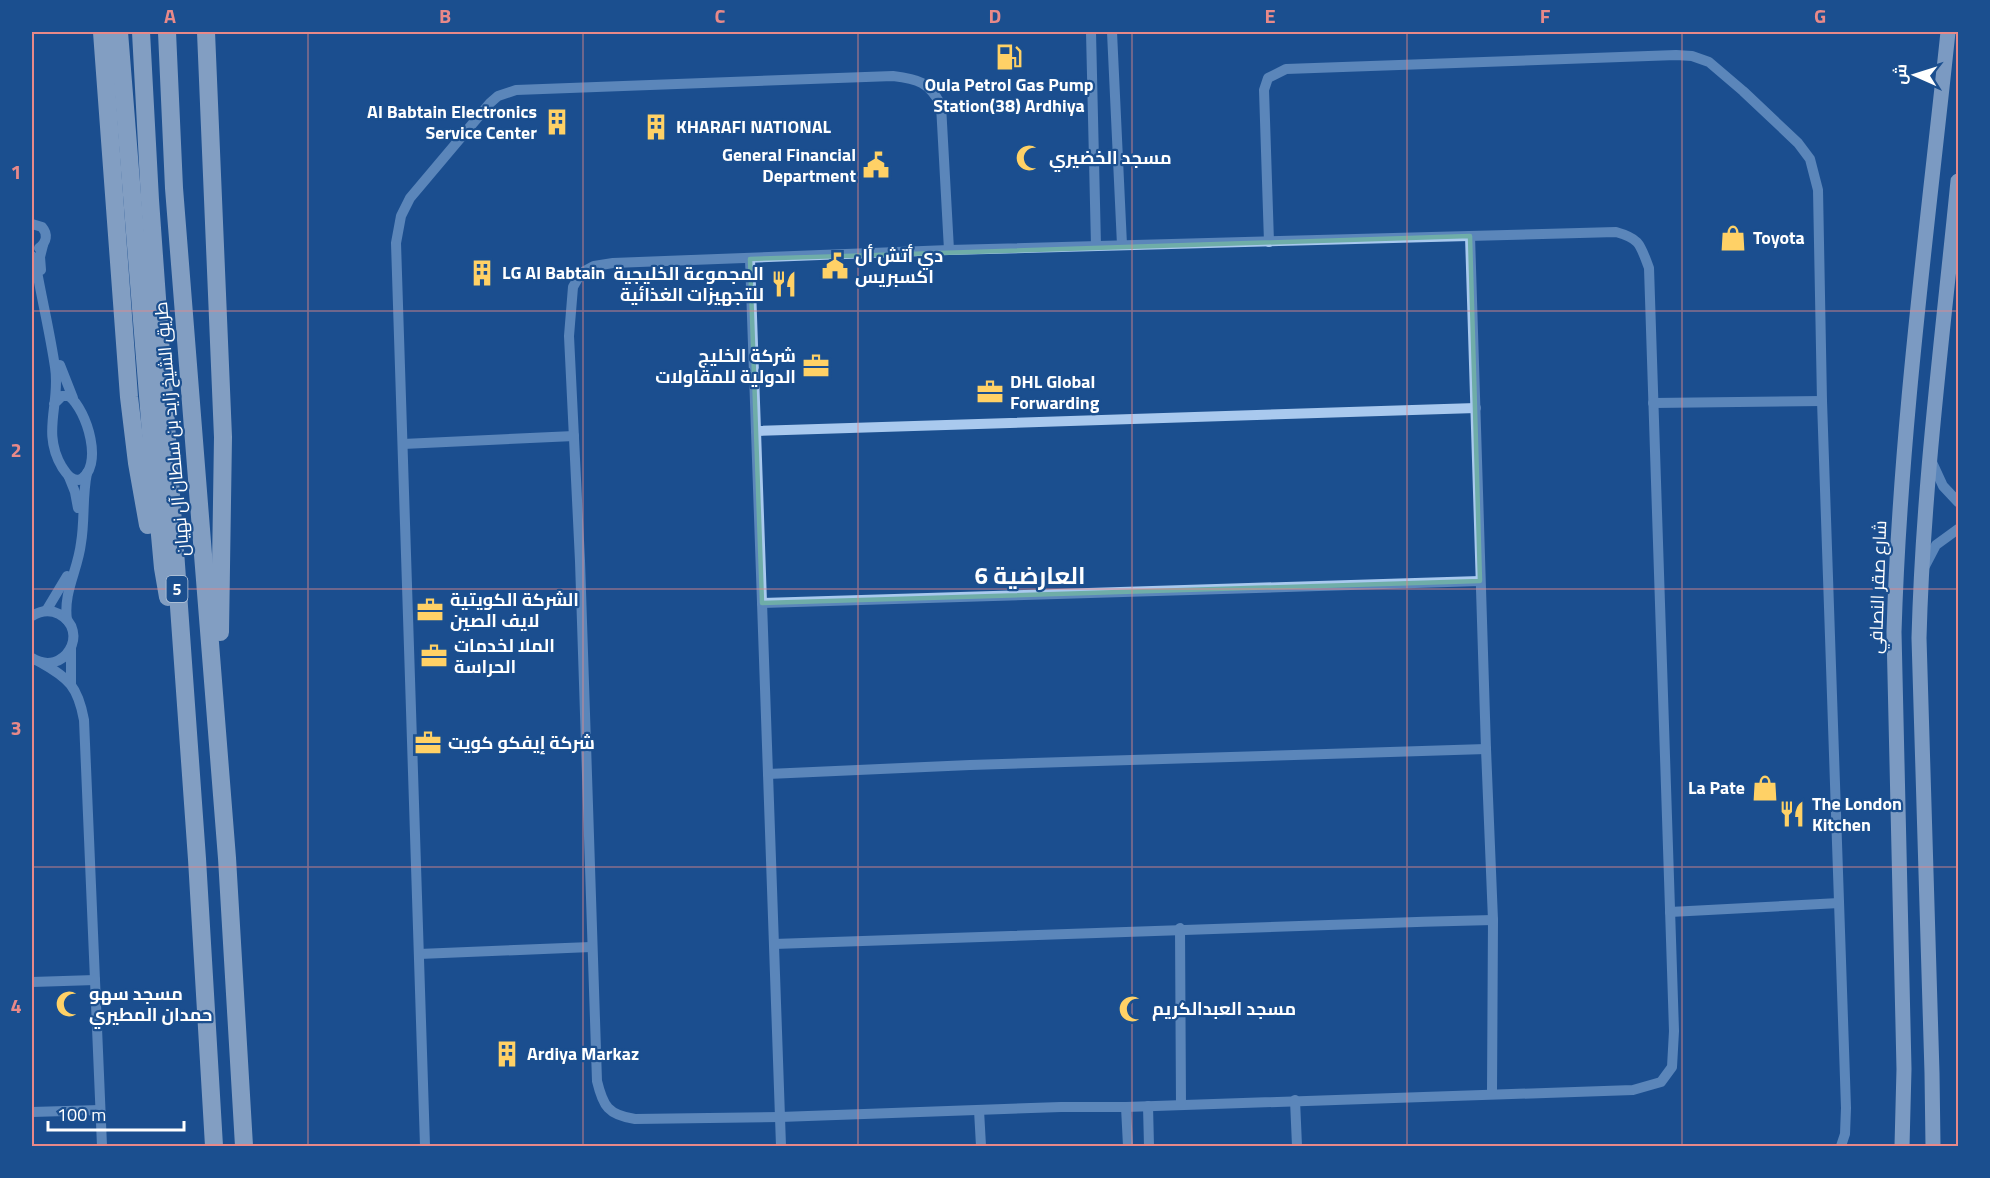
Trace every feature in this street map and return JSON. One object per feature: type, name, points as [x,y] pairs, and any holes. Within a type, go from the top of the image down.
[{"type":"highway","points":[[102,32],[132,419],[141,486],[154,554],[164,580]]},
{"type":"highway","points":[[119,32],[164,580],[170,603],[180,626]]},
{"type":"highway","name":"طريق الشيخ زايد بن سلطان آل نهيان","points":[[141,32],[150,200],[197,859],[214,1145]]},
{"type":"highway","name":"طريق الشيخ زايد بن سلطان آل نهيان","points":[[167,32],[174,188],[217,715],[244,1146]]},
{"type":"highway","points":[[205,32],[223,437],[217,715]]},
{"type":"main road","name":"شارع صقر النصافي","points":[[1902,1146],[1904,1069],[1894,632],[1896,583],[1905,449],[1948,32]]},
{"type":"main road","points":[[1933,1146],[1919,638],[1920,577],[1930,457],[1959,181]]},
{"type":"street","points":[[1091,32],[1096,246]]},
{"type":"street","points":[[1112,32],[1122,245]]},
{"type":"street","points":[[1269,242],[1264,90],[1268,78],[1286,69],[1692,56],[1709,62],[1743,91],[1798,143],[1810,159],[1818,190],[1822,401],[1846,1117],[1845,1134],[1841,1146]]},
{"type":"street","points":[[425,1146],[396,243],[401,216],[416,190],[490,103],[506,92],[528,89],[893,76],[910,78],[926,84],[941,105],[949,250]]},
{"type":"street","points":[[32,212],[35,224],[46,234],[40,265],[62,373],[73,398],[83,413],[91,438],[91,456],[83,499],[81,547],[67,598],[67,620],[73,634],[71,684]]},
{"type":"street","points":[[1616,232],[1631,237],[1641,247],[1649,268],[1674,1031],[1672,1067],[1661,1082],[1633,1090],[780,1117],[635,1119],[619,1117],[604,1103],[597,1081],[580,572],[569,336],[573,287],[581,273],[594,266],[612,263],[1096,246],[1616,232]]},
{"type":"street","points":[[1470,236],[1493,920],[1492,1093]]},
{"type":"street","points":[[32,249],[43,245]]},
{"type":"street","points":[[32,256],[36,266],[56,368],[51,421],[52,438],[77,500],[77,539],[68,572],[46,610],[32,616]]},
{"type":"street","points":[[750,259],[781,1146]]},
{"type":"street","points":[[54,404],[62,396],[73,398]]},
{"type":"street","points":[[1653,403],[1822,401]]},
{"type":"street","points":[[756,431],[1476,408]]},
{"type":"street","points":[[403,444],[574,436]]},
{"type":"street","points":[[1930,457],[1943,486],[1959,502]]},
{"type":"street","points":[[69,477],[79,480],[83,479],[87,473]]},
{"type":"street","points":[[1920,577],[1936,545],[1959,529]]},
{"type":"street","points":[[762,603],[1480,581]]},
{"type":"street","points":[[46,610],[61,615],[67,620]]},
{"type":"street","points":[[36,660],[47,663],[61,659],[71,648]]},
{"type":"street","points":[[36,660],[71,684],[78,696],[84,720],[102,1146]]},
{"type":"street","points":[[768,774],[970,765],[1486,749]]},
{"type":"street","points":[[1670,912],[1839,903]]},
{"type":"street","points":[[774,944],[1092,934],[1180,928],[1493,920]]},
{"type":"street","points":[[1180,928],[1181,1104]]},
{"type":"street","points":[[419,954],[591,947]]},
{"type":"street","points":[[32,982],[95,980]]},
{"type":"street","points":[[1295,1100],[1297,1146]]},
{"type":"street","points":[[1148,1106],[1149,1146]]},
{"type":"street","points":[[1126,1107],[1128,1146]]},
{"type":"street","points":[[32,1112],[100,1110]]},
{"type":"street","points":[[979,1110],[981,1146]]},
{"type":"highlighted area","points":[[1470,236],[1480,581],[762,603],[750,259]]},
{"type":"place","name":"Oula Petrol Gas Pump Station(38) Ardhiya","points":[[1009,57]]},
{"type":"place","name":"Al Babtain Electronics Service Center","points":[[557,122]]},
{"type":"place","name":"KHARAFI NATIONAL","points":[[656,127]]},
{"type":"place","name":"مسجد الخضيري","points":[[1029,158]]},
{"type":"place","name":"General Financial Department","points":[[876,165]]},
{"type":"place","name":"Toyota","points":[[1733,238]]},
{"type":"place","name":"دي أتش أل اكسبريس","points":[[835,266]]},
{"type":"place","name":"LG Al Babtain","points":[[482,273]]},
{"type":"place","name":"المجموعة الخليجية للتجهيزات الغذائية","points":[[784,284]]},
{"type":"place","name":"شركة الخليج الدولية للمقاولات","points":[[816,366]]},
{"type":"place","name":"DHL Global Forwarding","points":[[990,392]]},
{"type":"place","name":"الشركة الكويتية لايف الصين","points":[[430,610]]},
{"type":"place","name":"الملا لخدمات الحراسة","points":[[434,656]]},
{"type":"place","name":"شركة إيفكو كويت","points":[[428,743]]},
{"type":"place","name":"La Pate","points":[[1765,788]]},
{"type":"place","name":"The London Kitchen","points":[[1792,814]]},
{"type":"place","name":"مسجد سهو حمدان المطيري","points":[[69,1004]]},
{"type":"place","name":"مسجد العبدالكريم","points":[[1132,1009]]},
{"type":"place","name":"Ardiya Markaz","points":[[507,1054]]},
{"type":"district","name":"العارضية 6","points":[[1030,576]]}]
